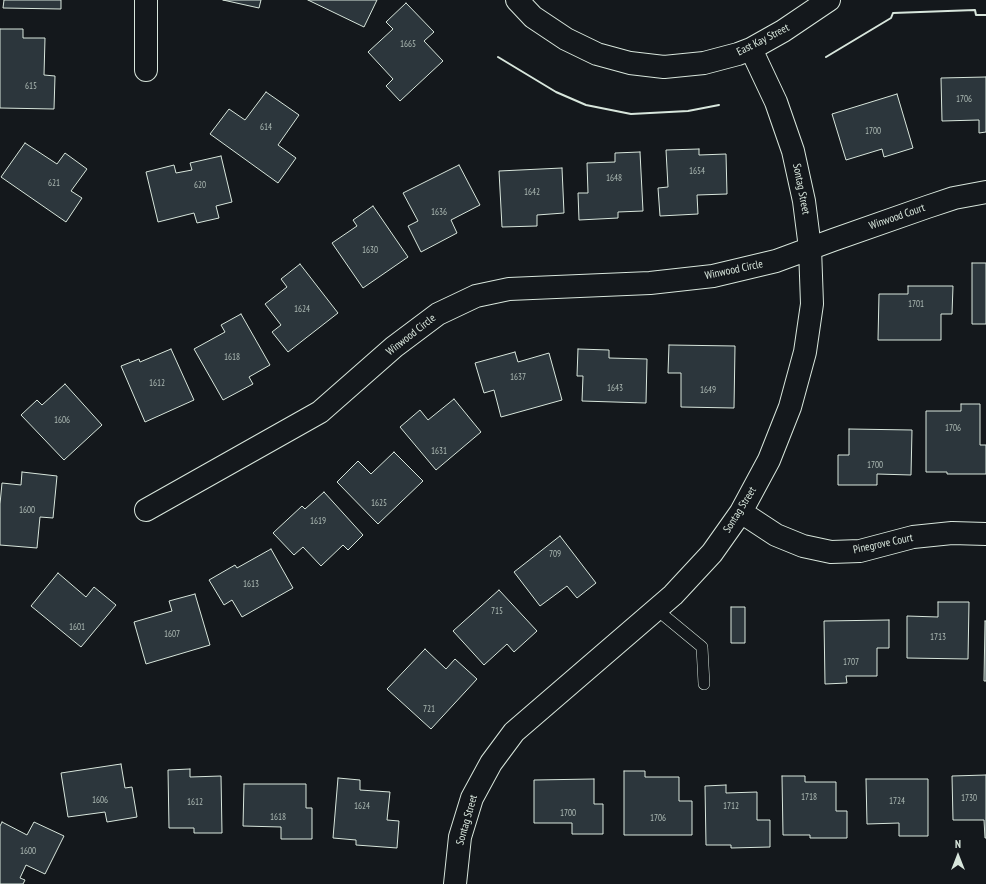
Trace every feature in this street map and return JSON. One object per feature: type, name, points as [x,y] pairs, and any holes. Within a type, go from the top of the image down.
[{"type":"street","points":[[146,0],[146,70]]},
{"type":"street","name":"East Kay Street","points":[[517,0],[533,16],[566,40],[597,54],[630,63],[664,67],[704,63],[751,49],[783,31],[829,0]]},
{"type":"street","name":"Sontag Street","points":[[455,884],[460,837],[472,798],[491,763],[514,732],[673,595],[712,553],[740,512],[769,460],[790,407],[805,352],[812,304],[810,248],[804,201],[793,151],[776,102],[751,49]]},
{"type":"street","name":"Winwood Court","points":[[810,248],[954,198],[986,192]]},
{"type":"street","name":"Winwood Circle","points":[[146,510],[320,412],[394,347],[438,314],[476,296],[509,289],[650,283],[713,276],[776,261],[810,248]]},
{"type":"street","name":"Pinegrove Court","points":[[740,512],[776,536],[803,546],[831,552],[860,551],[913,537],[952,532],[986,534]]},
{"type":"lane","points":[[656,609],[702,647],[704,684]]},
{"type":"building","points":[[4,0],[61,0],[61,9],[3,8]]},
{"type":"building","points":[[223,0],[261,0],[259,8]]},
{"type":"building","points":[[308,0],[377,0],[364,27]]},
{"type":"building","points":[[406,3],[434,32],[424,41],[443,61],[400,101],[386,86],[393,79],[368,52],[393,29],[386,22]]},
{"type":"building","points":[[0,29],[23,29],[23,38],[45,38],[44,75],[55,76],[54,109],[0,108]]},
{"type":"building","points":[[986,77],[986,132],[979,133],[979,120],[942,121],[941,78]]},
{"type":"building","points":[[266,92],[299,115],[278,145],[296,158],[278,183],[210,134],[229,109],[245,120]]},
{"type":"building","points":[[897,94],[913,148],[884,157],[882,149],[846,160],[832,114]]},
{"type":"building","points":[[25,143],[57,164],[65,153],[87,169],[71,191],[82,198],[66,222],[1,177]]},
{"type":"building","points":[[699,149],[699,155],[726,154],[727,194],[697,195],[698,214],[660,216],[658,188],[668,187],[666,150]]},
{"type":"building","points":[[640,152],[643,211],[618,212],[618,218],[579,220],[578,193],[588,193],[587,163],[615,162],[615,153]]},
{"type":"building","points":[[221,156],[232,202],[216,206],[219,218],[197,223],[194,213],[158,222],[146,172],[174,165],[176,173],[192,170],[190,163]]},
{"type":"building","points":[[459,165],[480,205],[451,220],[457,233],[421,252],[408,226],[418,221],[403,193]]},
{"type":"building","points":[[562,168],[564,213],[537,215],[537,226],[502,227],[499,171]]},
{"type":"building","points":[[373,206],[408,257],[363,288],[332,243],[357,226],[353,220]]},
{"type":"building","points":[[972,263],[986,263],[986,324],[972,324]]},
{"type":"building","points":[[300,264],[338,313],[288,352],[272,332],[281,325],[265,304],[287,287],[281,279]]},
{"type":"building","points":[[908,286],[953,286],[952,314],[941,314],[941,340],[878,340],[879,294],[908,294]]},
{"type":"building","points":[[241,314],[270,365],[249,377],[253,384],[223,400],[194,349],[225,332],[221,325]]},
{"type":"building","points":[[669,345],[735,346],[734,408],[681,407],[681,373],[668,373]]},
{"type":"building","points":[[171,349],[194,400],[145,422],[121,366],[139,359],[140,362]]},
{"type":"building","points":[[578,349],[609,350],[609,358],[647,359],[646,403],[582,401],[583,376],[577,376]]},
{"type":"building","points":[[515,352],[518,362],[549,353],[562,400],[501,417],[494,390],[484,393],[475,363]]},
{"type":"building","points":[[65,384],[102,425],[64,460],[21,415],[37,400],[42,405]]},
{"type":"building","points":[[454,399],[481,432],[436,470],[400,427],[420,410],[428,420]]},
{"type":"building","points":[[961,404],[980,404],[980,445],[986,445],[986,474],[947,474],[947,472],[926,472],[926,411],[961,411]]},
{"type":"building","points":[[849,429],[912,430],[911,475],[877,474],[877,485],[838,485],[838,455],[849,455]]},
{"type":"building","points":[[394,452],[423,481],[378,524],[337,482],[358,461],[371,474]]},
{"type":"building","points":[[22,472],[57,476],[53,518],[40,517],[37,548],[0,545],[0,504],[2,483],[21,485]]},
{"type":"building","points":[[324,492],[363,535],[348,550],[343,545],[321,566],[303,547],[294,555],[273,533],[302,506],[305,509]]},
{"type":"building","points":[[560,536],[596,583],[577,598],[567,586],[540,606],[514,572]]},
{"type":"building","points":[[271,549],[293,588],[242,617],[232,600],[224,605],[209,580],[235,565],[237,568]]},
{"type":"building","points":[[58,573],[86,597],[94,587],[116,605],[81,647],[31,606]]},
{"type":"building","points":[[499,590],[537,631],[514,652],[507,644],[484,665],[453,631]]},
{"type":"building","points":[[195,594],[210,645],[146,664],[134,622],[172,611],[169,601]]},
{"type":"building","points":[[938,602],[969,602],[968,659],[907,658],[907,616],[938,617]]},
{"type":"building","points":[[731,607],[745,607],[745,643],[731,643]]},
{"type":"building","points":[[889,620],[889,648],[877,648],[877,676],[846,676],[847,683],[825,684],[824,621]]},
{"type":"building","points":[[985,621],[986,681],[984,681]]},
{"type":"building","points":[[425,649],[446,669],[455,659],[477,679],[431,729],[387,689]]},
{"type":"building","points":[[121,764],[125,788],[132,787],[137,817],[107,822],[105,812],[68,817],[61,773]]},
{"type":"building","points":[[190,769],[190,777],[221,776],[222,833],[194,833],[194,828],[169,828],[168,770]]},
{"type":"building","points":[[624,771],[645,771],[645,777],[679,777],[679,801],[692,801],[692,835],[624,835]]},
{"type":"building","points":[[986,775],[985,838],[984,820],[953,820],[952,776]]},
{"type":"building","points":[[782,776],[805,776],[805,782],[836,782],[836,811],[847,811],[847,838],[810,838],[810,835],[783,835]]},
{"type":"building","points":[[338,778],[360,780],[360,790],[390,792],[387,820],[399,821],[397,848],[356,845],[356,840],[333,838]]},
{"type":"building","points":[[594,779],[594,804],[603,804],[603,834],[572,834],[572,823],[534,823],[534,780]]},
{"type":"building","points":[[866,779],[928,779],[928,836],[899,836],[899,823],[867,824]]},
{"type":"building","points":[[244,784],[306,784],[306,808],[312,808],[312,839],[281,839],[281,827],[243,826]]},
{"type":"building","points":[[726,785],[726,793],[757,792],[757,820],[770,820],[770,847],[731,848],[731,845],[706,845],[705,786]]},
{"type":"building","points":[[2,822],[27,835],[34,822],[64,836],[45,874],[26,865],[20,878],[25,880],[23,884],[0,884],[0,826]]},
{"type":"wall","points":[[826,57],[891,18],[893,13],[975,10],[976,15],[986,15]]},
{"type":"wall","points":[[498,57],[556,92],[586,105],[631,114],[688,111],[719,105]]}]
